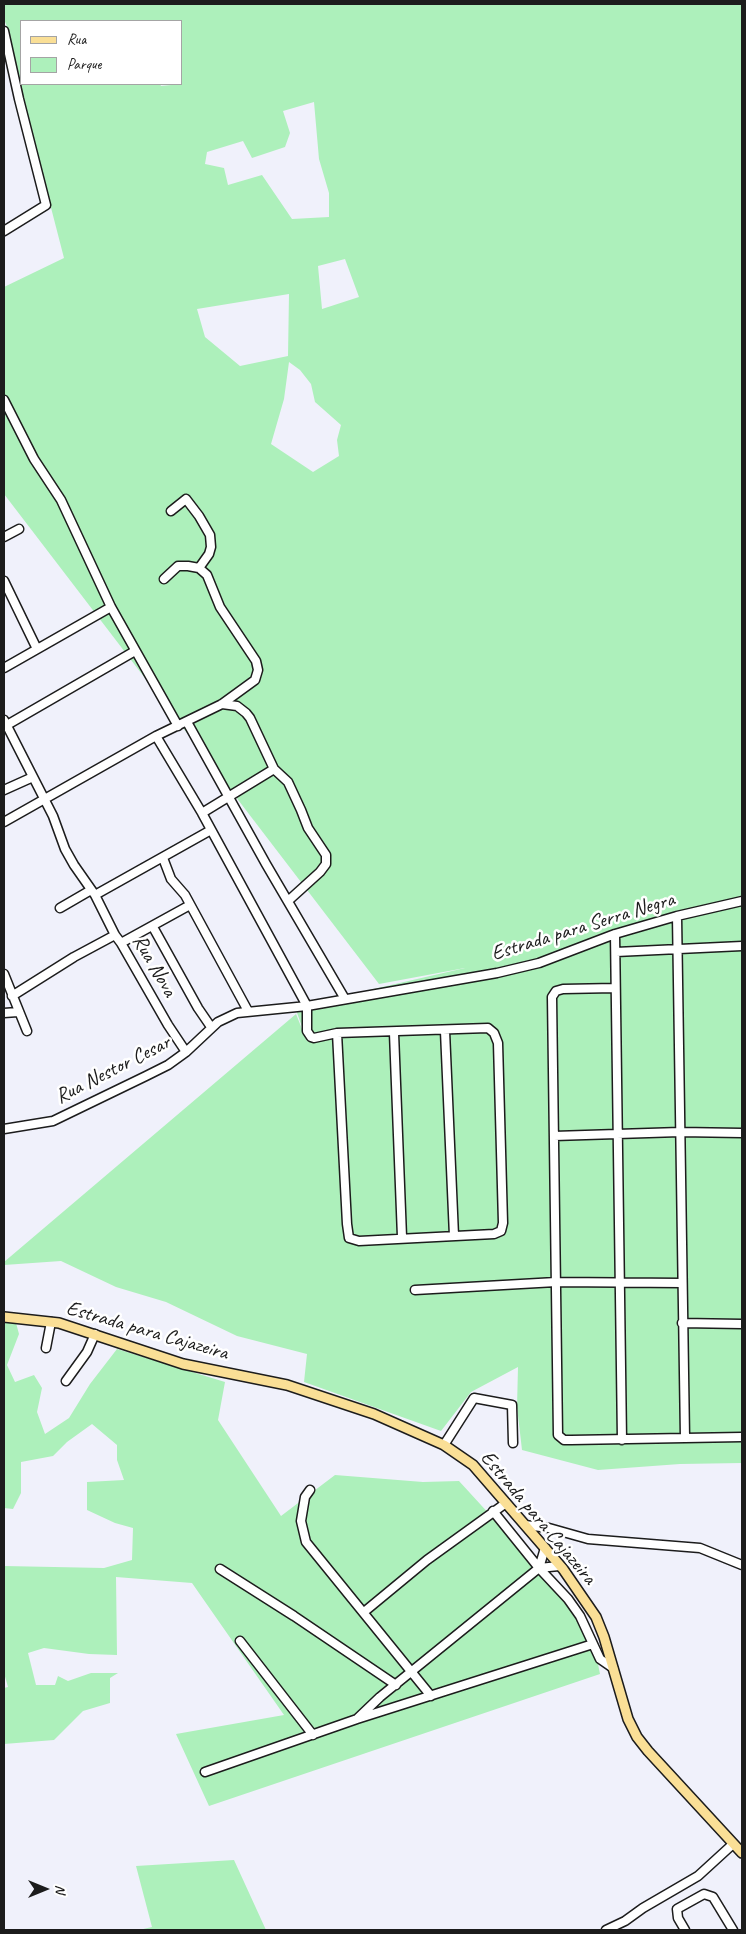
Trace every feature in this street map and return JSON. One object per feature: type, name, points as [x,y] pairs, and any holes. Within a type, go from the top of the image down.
[{"type":"main road","name":"Estrada para Cajazeira","points":[[4,1317],[52,1322],[95,1334],[178,1362],[251,1376],[318,1395],[374,1414],[444,1445],[473,1465],[545,1548],[596,1618],[604,1637],[628,1719],[637,1737],[648,1752],[742,1854]]},
{"type":"street","points":[[4,34],[46,205],[4,231]]},
{"type":"street","points":[[4,400],[34,459],[68,514],[111,607],[178,726]]},
{"type":"street","points":[[171,510],[186,499],[199,516],[210,536],[211,547],[209,554],[199,568]]},
{"type":"street","points":[[4,537],[19,529]]},
{"type":"street","points":[[4,822],[156,736],[222,704],[255,680],[257,665],[253,656],[220,607],[207,575],[199,568],[178,566],[164,579]]},
{"type":"street","points":[[4,581],[37,649]]},
{"type":"street","points":[[4,668],[111,607]]},
{"type":"street","points":[[6,722],[135,651]]},
{"type":"street","points":[[222,704],[237,706],[246,713],[274,769],[288,782],[302,810],[308,828],[324,850],[326,860],[320,872],[288,901]]},
{"type":"street","name":"Rua Nova","points":[[6,722],[78,873],[93,892],[115,935],[186,1052]]},
{"type":"street","points":[[187,722],[345,999]]},
{"type":"street","points":[[156,736],[202,813],[307,1006],[307,1031],[311,1037],[337,1033],[446,1031],[488,1028],[494,1033],[498,1043],[502,1228],[498,1233],[358,1241],[349,1238],[337,1033]]},
{"type":"street","points":[[202,813],[274,769]]},
{"type":"street","points":[[4,790],[33,777]]},
{"type":"street","points":[[60,908],[163,858],[210,830]]},
{"type":"street","points":[[163,858],[171,879],[185,894],[248,1011]]},
{"type":"street","name":"Estrada para Serra Negra","points":[[345,999],[497,973],[539,963],[616,934],[677,916],[742,901]]},
{"type":"street","points":[[121,943],[190,905]]},
{"type":"street","points":[[677,916],[685,1438]]},
{"type":"street","points":[[153,927],[198,1008],[211,1027]]},
{"type":"street","points":[[616,934],[615,988],[622,1440]]},
{"type":"street","points":[[12,996],[74,957],[115,935]]},
{"type":"street","points":[[616,952],[742,946]]},
{"type":"street","points":[[4,974],[26,1031]]},
{"type":"street","points":[[615,988],[563,989],[553,993],[558,1435],[564,1440],[742,1437]]},
{"type":"street","name":"Rua Nestor Cesar","points":[[4,1130],[59,1118],[154,1072],[186,1052],[211,1027],[228,1016],[248,1011],[307,1006],[345,999]]},
{"type":"street","points":[[4,1013],[18,1012]]},
{"type":"street","points":[[446,1031],[454,1236]]},
{"type":"street","points":[[394,1032],[402,1237]]},
{"type":"street","points":[[554,1136],[680,1132],[742,1133]]},
{"type":"street","points":[[415,1290],[556,1282],[682,1282]]},
{"type":"street","points":[[46,1348],[52,1322]]},
{"type":"street","points":[[682,1323],[742,1324]]},
{"type":"street","points":[[66,1381],[87,1352],[95,1334]]},
{"type":"street","points":[[444,1445],[474,1398],[512,1406],[513,1443]]},
{"type":"street","points":[[310,1490],[305,1498],[302,1521],[306,1542],[431,1696]]},
{"type":"street","points":[[364,1612],[427,1560],[506,1502]]},
{"type":"street","points":[[493,1511],[538,1568],[572,1605],[580,1616],[600,1659],[613,1668]]},
{"type":"street","points":[[525,1525],[549,1528],[588,1538],[700,1548],[742,1565]]},
{"type":"street","points":[[357,1719],[538,1568],[545,1548]]},
{"type":"street","points":[[538,1568],[559,1566]]},
{"type":"street","points":[[220,1569],[396,1685]]},
{"type":"street","points":[[240,1641],[313,1735]]},
{"type":"street","points":[[205,1772],[357,1719],[593,1644]]},
{"type":"street","points":[[606,1930],[625,1921],[643,1908],[698,1876],[733,1844]]},
{"type":"street","points":[[685,1930],[678,1918],[676,1909],[704,1894],[713,1897],[733,1930]]},
{"type":"green space","points":[[4,4],[742,4],[742,1463],[680,1464],[598,1470],[522,1450],[517,1407],[518,1367],[471,1392],[441,1431],[304,1382],[307,1354],[237,1336],[166,1302],[116,1287],[61,1261],[4,1265],[4,1262],[296,1014],[308,1044],[295,1007],[465,968],[379,984],[4,494],[4,287],[64,258],[20,85],[182,85],[182,20],[20,20],[20,83],[10,35],[4,19]],"holes":[[[314,102],[319,159],[329,193],[329,217],[292,219],[262,175],[228,185],[224,168],[205,164],[207,152],[243,141],[252,158],[285,147],[290,133],[283,111]],[[345,259],[359,297],[322,309],[318,266]],[[289,294],[288,356],[240,366],[205,337],[197,309]],[[289,362],[300,370],[311,384],[315,402],[341,425],[337,440],[339,456],[313,472],[271,444],[284,399]]]},
{"type":"green space","points":[[4,1322],[16,1323],[19,1334],[7,1365],[15,1382],[34,1375],[42,1388],[37,1412],[45,1434],[69,1418],[90,1384],[117,1349],[225,1382],[218,1420],[281,1516],[335,1475],[423,1482],[459,1481],[590,1624],[600,1674],[209,1806],[176,1734],[284,1715],[192,1583],[116,1577],[117,1655],[89,1654],[44,1648],[28,1653],[36,1685],[55,1685],[58,1676],[68,1681],[91,1673],[118,1673],[110,1678],[110,1703],[83,1711],[54,1740],[4,1744],[4,1688],[8,1687],[4,1673],[4,1566],[104,1568],[132,1560],[133,1528],[115,1523],[87,1510],[87,1482],[124,1480],[117,1460],[117,1445],[92,1424],[67,1442],[53,1456],[21,1462],[21,1493],[13,1509],[4,1508]]},
{"type":"green space","points":[[234,1860],[266,1930],[139,1930],[152,1927],[136,1866]]}]
